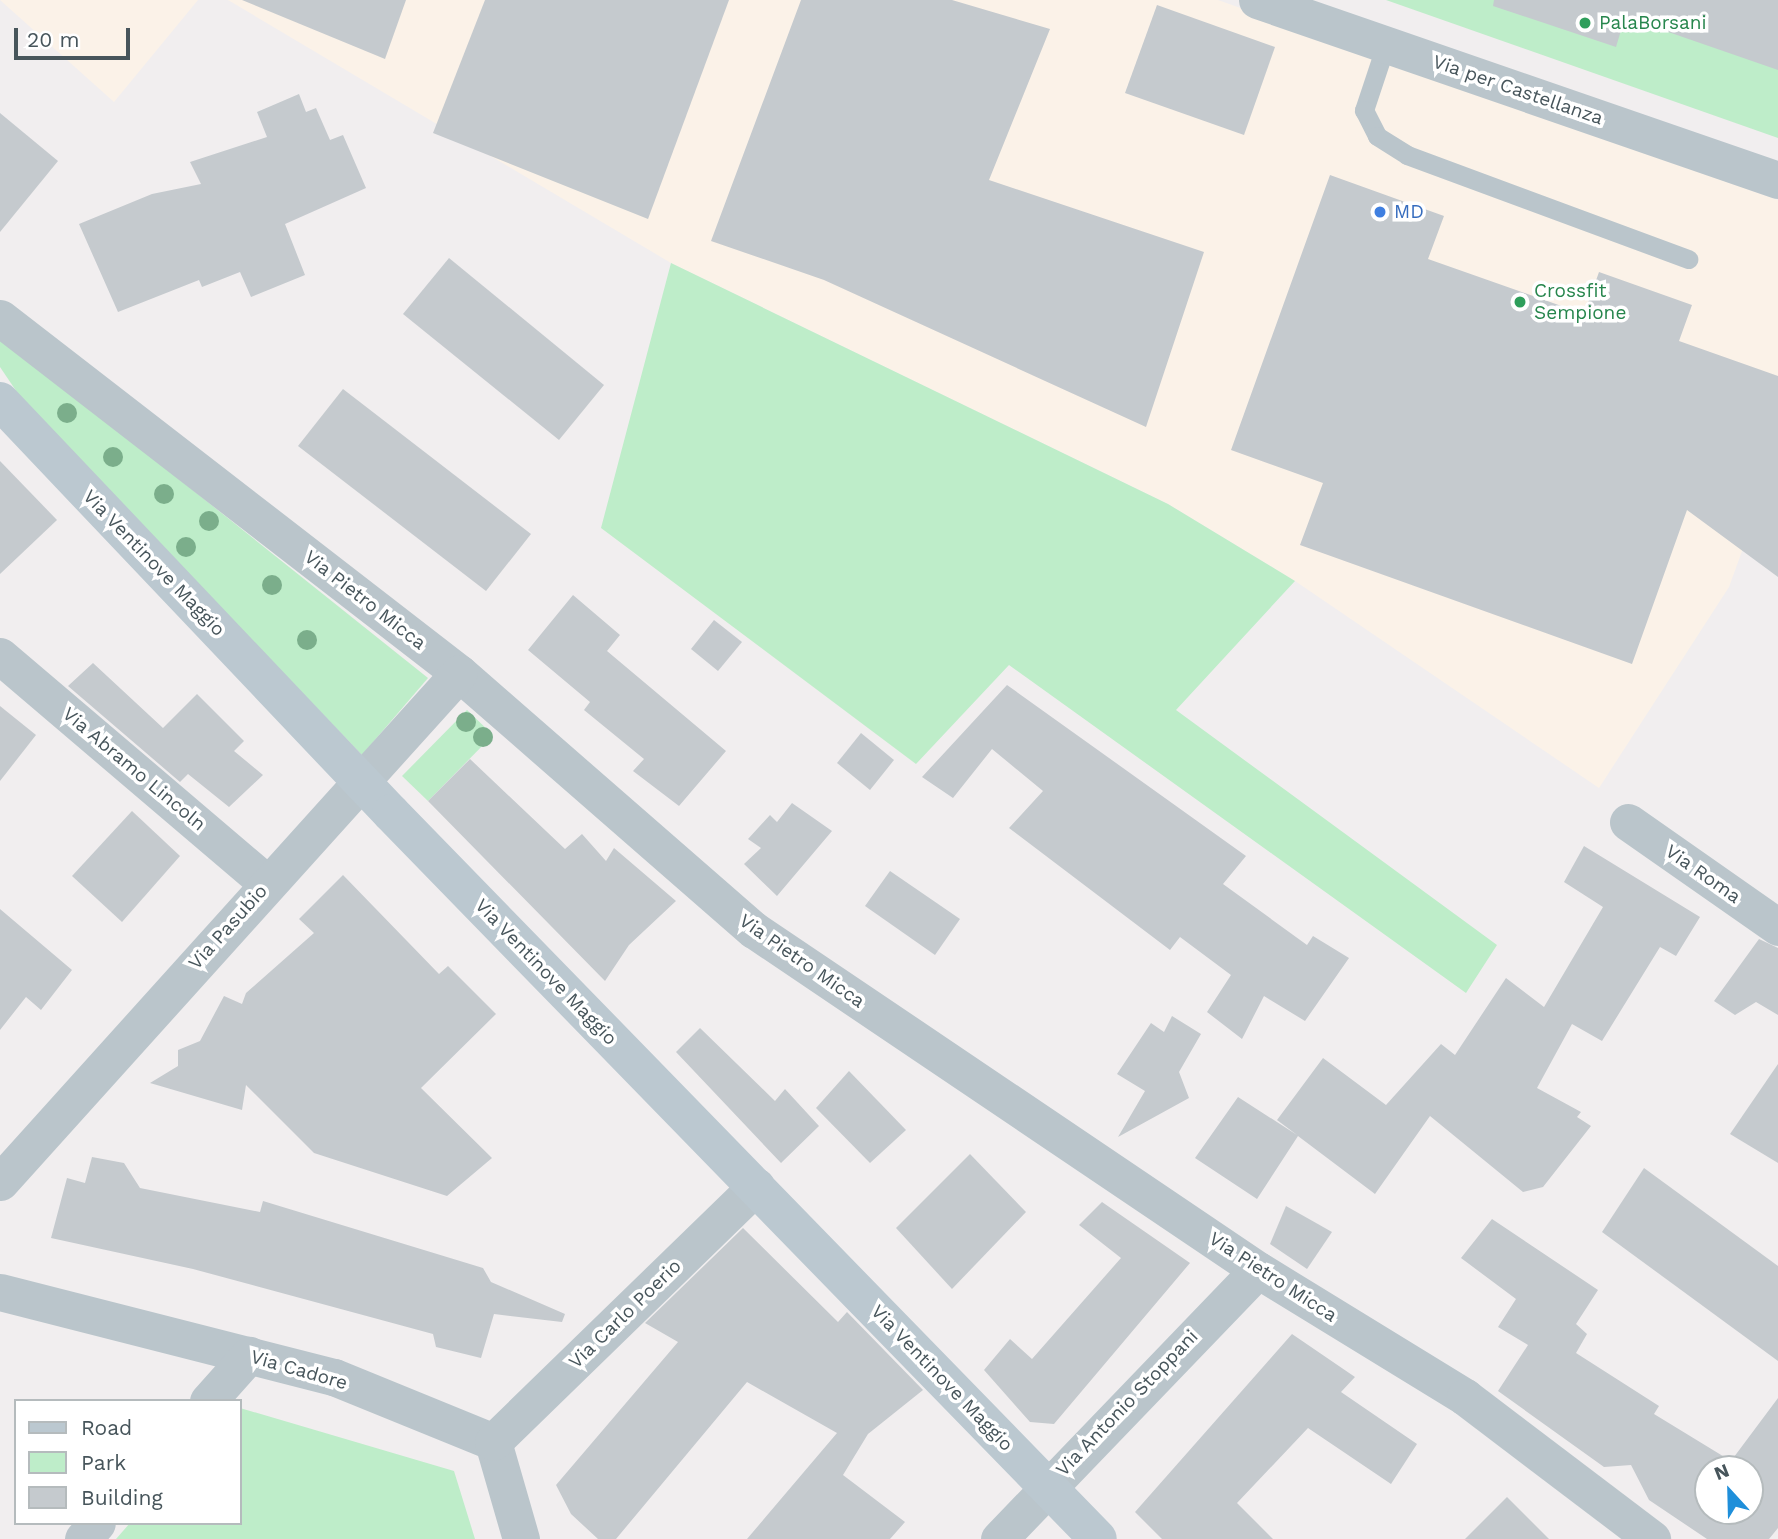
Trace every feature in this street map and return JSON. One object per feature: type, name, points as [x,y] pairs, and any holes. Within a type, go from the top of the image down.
[{"type":"street","name":"Via per Castellanza","points":[[1258,0],[1778,180]]},
{"type":"street","name":"Via Pietro Micca","points":[[0,318],[458,673],[754,930],[1258,1270],[1465,1397],[1652,1539]]},
{"type":"street","name":"Via Ventinove Maggio","points":[[0,401],[361,781],[1098,1539]]},
{"type":"street","name":"Via Abramo Lincoln","points":[[0,656],[267,883]]},
{"type":"street","name":"Via Pasubio","points":[[0,1182],[458,673]]},
{"type":"street","name":"Via Roma","points":[[1628,822],[1778,927]]},
{"type":"street","name":"Via Carlo Poerio","points":[[493,1442],[756,1186]]},
{"type":"street","name":"Via Antonio Stoppani","points":[[999,1539],[1046,1487],[1258,1270]]},
{"type":"street","name":"Via Cadore","points":[[0,1292],[334,1377],[493,1442]]},
{"type":"street","points":[[210,1399],[249,1355]]},
{"type":"street","points":[[493,1442],[521,1539]]},
{"type":"street","points":[[83,1539],[95,1525]]},
{"type":"lane","points":[[1386,44],[1364,110],[1377,136],[1407,155],[1688,259]]},
{"type":"shaded area","points":[[0,0],[198,0],[114,102]]},
{"type":"shaded area","points":[[228,0],[1218,0],[1778,200],[1778,452],[1729,587],[1599,788],[1295,581],[1168,504],[671,263]]},
{"type":"green space","points":[[1386,0],[1778,0],[1778,138]]},
{"type":"green space","points":[[671,263],[1168,504],[1295,581],[1176,710],[1497,945],[1466,993],[1009,665],[916,764],[601,528]]},
{"type":"green space","points":[[0,336],[428,678],[362,755],[27,407],[0,367]]},
{"type":"green space","points":[[467,710],[493,735],[428,801],[402,776]]},
{"type":"green space","points":[[242,1409],[454,1471],[475,1539],[116,1539],[128,1525],[242,1525]]},
{"type":"building","points":[[242,0],[406,0],[385,59]]},
{"type":"building","points":[[485,0],[729,0],[648,219],[433,133]]},
{"type":"building","points":[[801,0],[952,0],[1050,29],[989,180],[1204,252],[1146,427],[824,280],[711,241]]},
{"type":"building","points":[[1494,0],[1778,0],[1778,70],[1625,17],[1616,47],[1493,6]]},
{"type":"building","points":[[1157,5],[1275,47],[1244,135],[1125,93]]},
{"type":"building","points":[[299,94],[306,112],[316,108],[330,140],[343,135],[366,188],[285,224],[305,275],[251,297],[240,272],[202,287],[199,280],[118,312],[79,224],[152,194],[201,184],[190,162],[267,137],[257,112]]},
{"type":"building","points":[[0,113],[58,161],[0,232]]},
{"type":"building","points":[[1330,175],[1444,216],[1428,259],[1584,314],[1599,272],[1692,305],[1679,341],[1778,376],[1778,577],[1687,510],[1632,664],[1300,545],[1323,483],[1231,450]]},
{"type":"building","points":[[449,258],[604,385],[559,440],[403,314]]},
{"type":"building","points":[[343,389],[531,534],[486,591],[298,446]]},
{"type":"building","points":[[0,461],[57,520],[0,574]]},
{"type":"building","points":[[573,595],[620,635],[607,651],[726,751],[679,806],[633,771],[644,759],[584,710],[590,702],[528,650]]},
{"type":"building","points":[[714,620],[742,642],[718,671],[691,649]]},
{"type":"building","points":[[93,663],[163,728],[197,694],[244,741],[234,751],[263,775],[229,807],[188,774],[180,782],[68,686]]},
{"type":"building","points":[[1007,685],[1246,856],[1223,884],[1307,945],[1313,936],[1349,958],[1305,1021],[1264,996],[1242,1039],[1207,1012],[1231,975],[1180,937],[1170,950],[1009,828],[1043,791],[992,749],[953,798],[922,777]]},
{"type":"building","points":[[0,706],[36,735],[0,781]]},
{"type":"building","points":[[861,733],[894,760],[870,790],[837,763]]},
{"type":"building","points":[[470,759],[565,849],[582,834],[606,861],[614,848],[676,901],[629,945],[605,981],[428,801]]},
{"type":"building","points":[[792,803],[832,831],[777,896],[744,864],[761,848],[748,839],[770,815],[777,822]]},
{"type":"building","points":[[132,811],[180,856],[122,922],[72,876]]},
{"type":"building","points":[[1584,846],[1700,917],[1676,956],[1660,947],[1602,1041],[1572,1024],[1537,1088],[1581,1112],[1577,1117],[1591,1126],[1543,1187],[1523,1192],[1430,1116],[1375,1194],[1298,1136],[1257,1199],[1195,1158],[1238,1097],[1297,1135],[1277,1120],[1323,1058],[1386,1105],[1441,1044],[1455,1055],[1506,978],[1544,1007],[1603,907],[1564,882]]},
{"type":"building","points":[[890,871],[960,919],[935,955],[865,906]]},
{"type":"building","points":[[343,875],[439,974],[448,966],[496,1014],[421,1088],[492,1158],[447,1196],[314,1153],[246,1085],[242,1110],[150,1083],[178,1066],[178,1050],[200,1041],[224,996],[242,1004],[246,993],[314,933],[299,919]]},
{"type":"building","points":[[0,909],[72,970],[41,1010],[26,997],[0,1030]]},
{"type":"building","points":[[1759,939],[1778,948],[1778,1015],[1756,1002],[1735,1015],[1714,1001]]},
{"type":"building","points":[[1172,1016],[1201,1034],[1179,1072],[1189,1098],[1118,1137],[1145,1091],[1117,1074],[1151,1023],[1164,1032]]},
{"type":"building","points":[[700,1028],[775,1101],[785,1089],[819,1126],[781,1163],[676,1052]]},
{"type":"building","points":[[1778,1064],[1778,1163],[1730,1134]]},
{"type":"building","points":[[849,1071],[906,1130],[870,1163],[816,1108]]},
{"type":"building","points":[[970,1154],[1026,1212],[952,1289],[896,1228]]},
{"type":"building","points":[[92,1157],[124,1163],[140,1188],[260,1212],[263,1201],[483,1268],[491,1282],[565,1314],[562,1322],[494,1314],[481,1358],[436,1347],[433,1334],[193,1269],[51,1238],[67,1178],[85,1183]]},
{"type":"building","points":[[1644,1168],[1778,1266],[1778,1361],[1602,1232]]},
{"type":"building","points":[[1102,1202],[1190,1263],[1054,1424],[1030,1422],[984,1370],[1010,1339],[1032,1359],[1121,1258],[1079,1225]]},
{"type":"building","points":[[1286,1206],[1332,1232],[1307,1269],[1270,1244]]},
{"type":"building","points":[[1492,1219],[1598,1290],[1576,1324],[1587,1334],[1576,1353],[1659,1406],[1654,1414],[1721,1455],[1694,1455],[1694,1525],[1764,1525],[1764,1455],[1735,1455],[1778,1398],[1778,1528],[1769,1539],[1707,1539],[1649,1500],[1631,1465],[1604,1467],[1498,1391],[1528,1345],[1498,1327],[1516,1299],[1461,1258]]},
{"type":"building","points":[[743,1228],[838,1322],[847,1312],[923,1390],[868,1434],[843,1475],[905,1522],[890,1539],[747,1539],[837,1433],[747,1382],[616,1539],[598,1539],[571,1514],[556,1485],[678,1342],[645,1323]]},
{"type":"building","points":[[1292,1334],[1355,1377],[1341,1392],[1417,1444],[1391,1484],[1308,1428],[1237,1503],[1273,1539],[1162,1539],[1135,1512]]},
{"type":"building","points":[[1507,1497],[1549,1539],[1465,1539]]},
{"type":"place","name":"PalaBorsani","points":[[1585,23]]},
{"type":"place","name":"MD","points":[[1380,212]]},
{"type":"place","name":"Crossfit Sempione","points":[[1520,302]]}]
